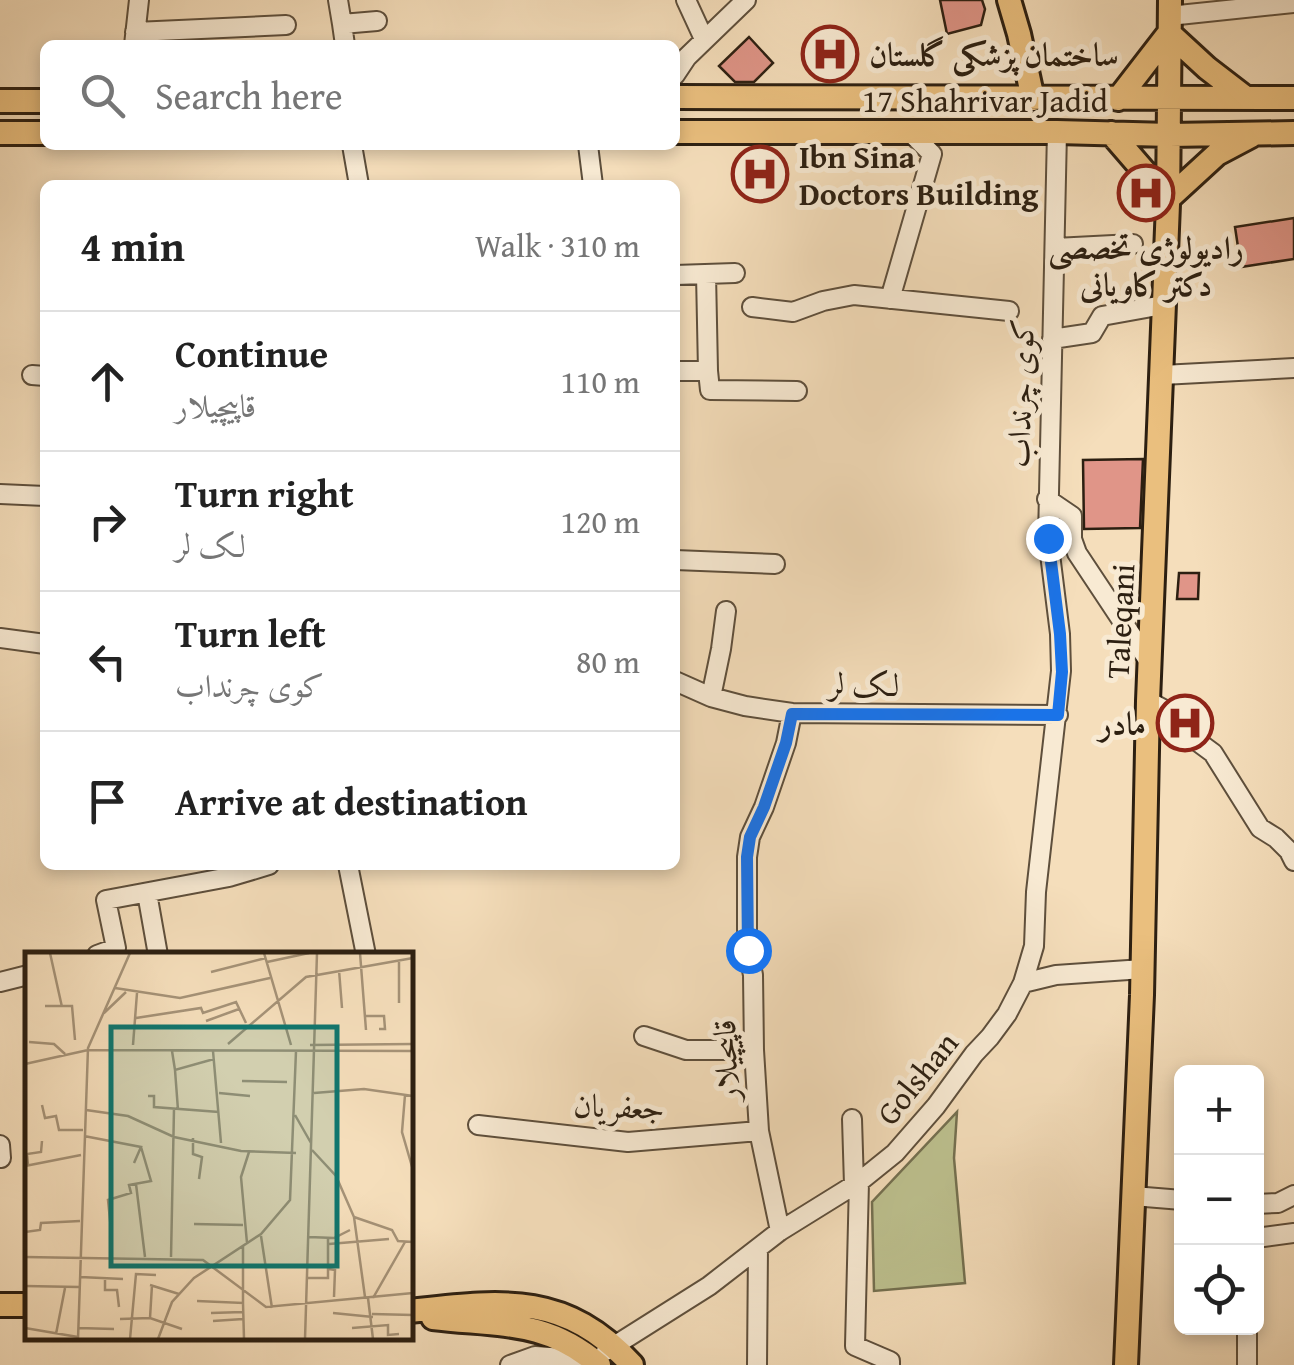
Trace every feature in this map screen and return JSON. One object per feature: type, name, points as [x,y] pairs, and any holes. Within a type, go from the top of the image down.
[{"type":"main road","points":[[1009,0],[1033,99]]},
{"type":"main road","points":[[1118,99],[1169,16],[1207,68],[1246,98]]},
{"type":"main road","name":"Taleqani","points":[[1126,1365],[1168,199],[1169,16]]},
{"type":"main road","name":"17 Shahrivar Jadid","points":[[680,97],[1294,98]]},
{"type":"main road","points":[[0,101],[40,101]]},
{"type":"main road","name":"17 Shahrivar Jadid","points":[[680,132],[1294,133]]},
{"type":"main road","points":[[0,133],[40,133]]},
{"type":"main road","points":[[1111,133],[1168,199],[1217,154],[1256,133]]},
{"type":"main road","points":[[412,1313],[468,1305],[514,1305],[563,1313],[614,1345],[632,1365]]},
{"type":"main road","points":[[412,1313],[529,1327],[548,1333],[593,1364]]},
{"type":"street","points":[[139,0],[135,38],[286,25]]},
{"type":"street","points":[[338,0],[344,40]]},
{"type":"street","points":[[686,0],[704,39]]},
{"type":"street","points":[[680,69],[704,39],[746,0]]},
{"type":"street","points":[[1169,16],[1294,2]]},
{"type":"street","points":[[342,24],[377,22]]},
{"type":"street","points":[[890,300],[932,154],[910,132]]},
{"type":"street","name":"کوی چرنداب","points":[[1057,132],[1048,538],[1060,634],[1058,715]]},
{"type":"street","points":[[353,150],[358,180]]},
{"type":"street","points":[[587,180],[588,150]]},
{"type":"street","points":[[1054,248],[1133,244]]},
{"type":"street","points":[[680,275],[734,273]]},
{"type":"street","points":[[706,274],[710,390],[797,391]]},
{"type":"street","points":[[752,306],[793,312],[854,295],[1008,311]]},
{"type":"street","points":[[1052,340],[1092,333],[1102,316],[1163,304]]},
{"type":"street","points":[[1162,375],[1294,368]]},
{"type":"street","points":[[680,371],[708,371]]},
{"type":"street","points":[[0,494],[40,496]]},
{"type":"street","points":[[1048,499],[1072,516],[1072,539],[1077,553],[1150,663]]},
{"type":"street","points":[[680,560],[775,564]]},
{"type":"street","points":[[711,696],[726,611]]},
{"type":"street","points":[[0,638],[40,643]]},
{"type":"street","name":"لک لر","points":[[680,683],[745,706],[792,714],[1058,715]]},
{"type":"street","points":[[1148,701],[1180,718],[1194,739],[1212,753],[1260,828],[1289,850],[1294,861]]},
{"type":"street","name":"قاپیچیلار","points":[[780,1231],[759,1131],[753,975],[747,929],[747,857],[750,837],[786,743],[792,714]]},
{"type":"street","name":"Golshan","points":[[593,1364],[614,1345],[709,1286],[780,1231],[856,1184],[894,1153],[999,1026],[1023,983],[1034,946],[1036,892],[1058,715]]},
{"type":"street","points":[[349,870],[365,952]]},
{"type":"street","points":[[105,952],[116,948],[106,900],[228,871]]},
{"type":"street","points":[[147,892],[157,952]]},
{"type":"street","points":[[1034,946],[1056,976]]},
{"type":"street","points":[[1023,983],[1056,976],[1142,969]]},
{"type":"street","points":[[0,982],[25,976]]},
{"type":"street","points":[[644,1036],[686,1050],[754,1050]]},
{"type":"street","points":[[852,1119],[856,1184],[855,1346],[890,1361],[890,1365]]},
{"type":"street","name":"جعفریان","points":[[478,1124],[628,1142],[759,1131]]},
{"type":"street","points":[[0,1145],[1,1158]]},
{"type":"street","points":[[1264,1204],[1278,1203],[1294,1195]]},
{"type":"street","points":[[1134,1196],[1174,1199]]},
{"type":"street","points":[[1264,1237],[1294,1233]]},
{"type":"street","points":[[758,1248],[758,1365]]},
{"type":"street","points":[[1247,1365],[1248,1335]]},
{"type":"street","points":[[510,1365],[535,1356],[593,1364]]},
{"type":"green space","points":[[957,1112],[954,1158],[965,1283],[874,1291],[872,1202]]},
{"type":"building","points":[[940,0],[982,0],[985,9],[981,25],[947,34]]},
{"type":"building","points":[[749,37],[773,63],[754,82],[735,82],[719,66]]},
{"type":"building","points":[[1294,218],[1294,259],[1241,267],[1235,227]]},
{"type":"building","points":[[1143,459],[1140,528],[1084,529],[1083,460]]},
{"type":"building","points":[[1179,573],[1199,573],[1198,599],[1177,599]]},
{"type":"place","name":"ساختمان پزشکی گلستان","points":[[830,54]]},
{"type":"place","name":"Ibn Sina Doctors Building","points":[[760,174]]},
{"type":"place","name":"رادیولوژی تخصصی دکتر کاویانی","points":[[1146,193]]},
{"type":"place","name":"مادر","points":[[1185,723]]},
{"type":"route","points":[[748,950],[750,837],[786,743],[792,714],[1058,715],[1060,634],[1048,538]]}]
